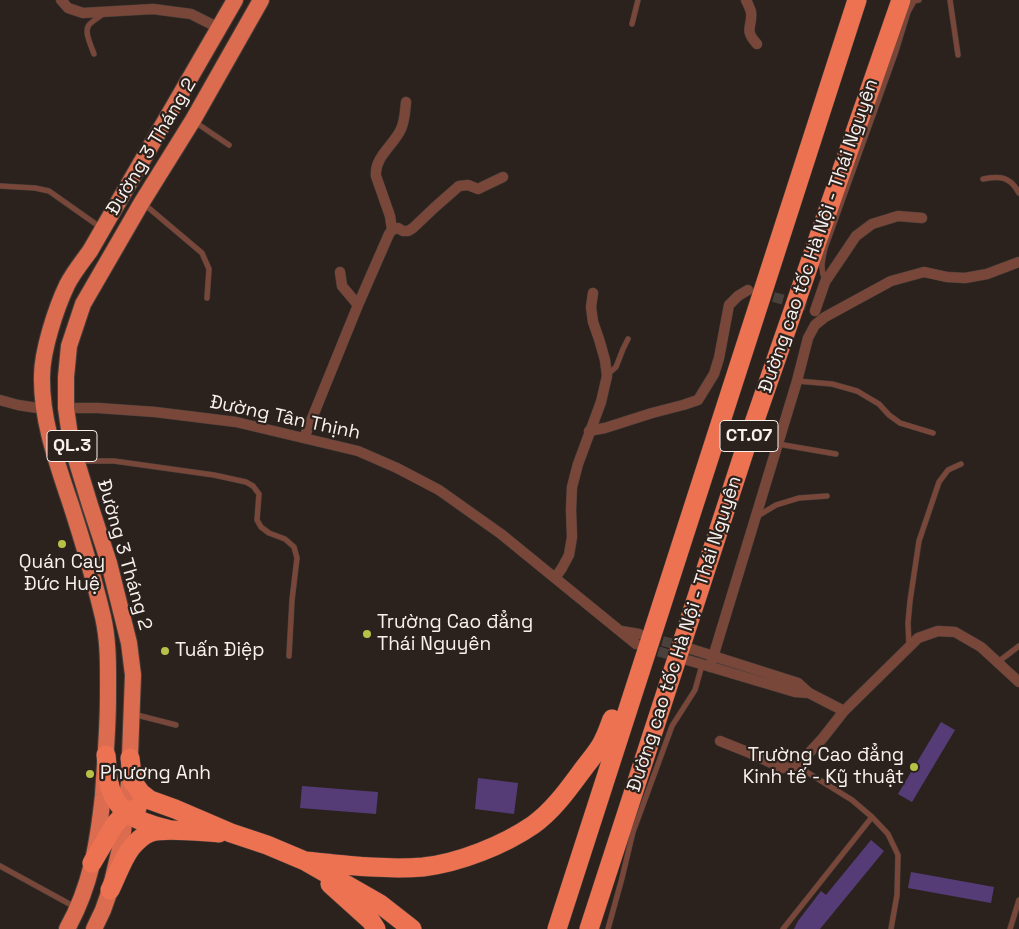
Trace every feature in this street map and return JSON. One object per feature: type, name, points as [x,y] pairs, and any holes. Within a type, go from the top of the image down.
[{"type":"highway","name":"Đường 3 Tháng 2","points":[[68,929],[89,880],[102,814],[108,724],[108,660],[104,619],[94,580],[55,456],[44,408],[42,376],[45,352],[55,316],[67,284],[90,250],[234,0]]},
{"type":"highway","name":"Đường 3 Tháng 2","points":[[94,929],[110,890],[122,840],[129,782],[133,675],[124,618],[109,563],[71,443],[66,408],[69,346],[83,304],[261,0]]},
{"type":"highway","name":"Đường cao tốc Hà Nội - Thái Nguyên","points":[[557,929],[857,0]]},
{"type":"highway","name":"Đường cao tốc Hà Nội - Thái Nguyên","points":[[591,929],[606,876],[746,446],[901,0]]},
{"type":"highway","points":[[90,250],[108,260]]},
{"type":"highway","points":[[305,861],[364,867],[398,868],[454,861],[497,845],[532,825],[547,813],[565,793],[602,742],[622,695],[664,566],[716,436]]},
{"type":"highway","points":[[106,754],[108,780],[118,805],[126,812],[152,825],[173,830]]},
{"type":"highway","points":[[130,758],[134,782],[141,793],[150,800],[305,861],[380,904],[412,929]]},
{"type":"highway","points":[[92,863],[115,824],[126,812],[143,806],[176,809]]},
{"type":"highway","points":[[110,890],[131,848],[139,839],[150,832],[173,830],[231,833]]},
{"type":"highway","points":[[305,861],[371,921],[376,929]]},
{"type":"street","points":[[61,0],[68,8],[83,13],[153,9],[191,14],[219,28]]},
{"type":"street","points":[[746,0],[751,13],[750,37],[756,44]]},
{"type":"street","points":[[304,438],[358,305],[392,230],[390,216],[375,170],[400,131],[404,121],[406,102]]},
{"type":"street","points":[[392,230],[398,228],[408,231],[414,228],[459,186],[468,185],[478,189],[503,177]]},
{"type":"street","points":[[825,317],[811,309],[825,282],[856,236],[872,224],[898,216],[922,218]]},
{"type":"street","points":[[706,666],[714,656],[797,381],[808,338],[815,325],[825,317],[891,281],[924,272],[947,277],[965,278],[987,274],[1019,262]]},
{"type":"street","points":[[340,272],[342,286],[358,305]]},
{"type":"street","points":[[589,432],[698,400],[714,374],[729,305],[748,290]]},
{"type":"street","points":[[555,578],[569,555],[572,537],[572,487],[607,376],[605,360],[592,314],[593,293]]},
{"type":"street","points":[[0,400],[18,405],[44,408]]},
{"type":"street","name":"Đường Tân Thịnh","points":[[66,408],[154,412],[236,422],[358,450],[439,490],[500,534],[620,631],[637,639]]},
{"type":"street","points":[[720,741],[782,768],[797,766],[844,711],[908,646],[918,638],[938,631],[956,632],[981,646],[1019,682]]},
{"type":"street","points":[[688,648],[798,684],[809,693],[844,711]]},
{"type":"street","points":[[684,659],[795,692],[809,693]]},
{"type":"lane","points":[[632,24],[638,0]]},
{"type":"lane","points":[[825,282],[822,273],[825,248],[895,54],[908,12],[914,2],[919,0]]},
{"type":"lane","points":[[950,0],[958,55]]},
{"type":"lane","points":[[94,54],[86,32],[87,27],[107,11]]},
{"type":"lane","points":[[192,120],[229,145]]},
{"type":"lane","points":[[983,179],[1003,177],[1012,182],[1019,193]]},
{"type":"lane","points":[[0,186],[35,188],[49,191],[102,229]]},
{"type":"lane","points":[[142,202],[202,253],[209,269],[207,298]]},
{"type":"lane","points":[[607,376],[616,367],[622,349],[628,339]]},
{"type":"lane","points":[[797,381],[832,384],[857,391],[879,404],[900,423],[932,433]]},
{"type":"lane","points":[[778,444],[836,454]]},
{"type":"lane","points":[[76,461],[114,461],[214,475],[246,482],[253,486],[258,494],[257,520],[260,527],[269,533],[285,539],[294,547],[297,558],[292,600],[289,656]]},
{"type":"lane","points":[[908,646],[908,623],[919,541],[939,482],[948,470],[961,464]]},
{"type":"lane","points":[[756,517],[776,505],[799,498],[827,496]]},
{"type":"lane","points":[[998,662],[1019,646]]},
{"type":"lane","points":[[608,929],[633,832],[672,726],[695,690],[706,666]]},
{"type":"lane","points":[[132,714],[176,725]]},
{"type":"lane","points":[[797,766],[852,800],[888,834],[898,855],[897,894],[891,929]]},
{"type":"lane","points":[[783,929],[872,817]]},
{"type":"lane","points":[[0,866],[78,908]]},
{"type":"lane","points":[[1010,929],[1019,900]]},
{"type":"building","points":[[941,722],[955,730],[912,802],[898,794]]},
{"type":"building","points":[[478,778],[518,783],[514,814],[475,809]]},
{"type":"building","points":[[302,786],[378,792],[376,814],[300,808]]},
{"type":"building","points":[[871,840],[884,851],[820,929],[794,929],[821,891],[826,895]]},
{"type":"building","points":[[911,872],[994,887],[991,903],[908,888]]},
{"type":"tunnel","points":[[759,293],[806,306]]},
{"type":"tunnel","points":[[648,637],[684,647]]},
{"type":"tunnel","points":[[644,647],[680,658]]},
{"type":"place","name":"Quán Cay Đức Huệ","points":[[62,544]]},
{"type":"place","name":"Trường Cao đẳng Thái Nguyên","points":[[367,634]]},
{"type":"place","name":"Tuấn Điệp","points":[[165,651]]},
{"type":"place","name":"Trường Cao đẳng Kinh tế - Kỹ thuật","points":[[914,767]]},
{"type":"place","name":"Phương Anh","points":[[90,774]]}]
